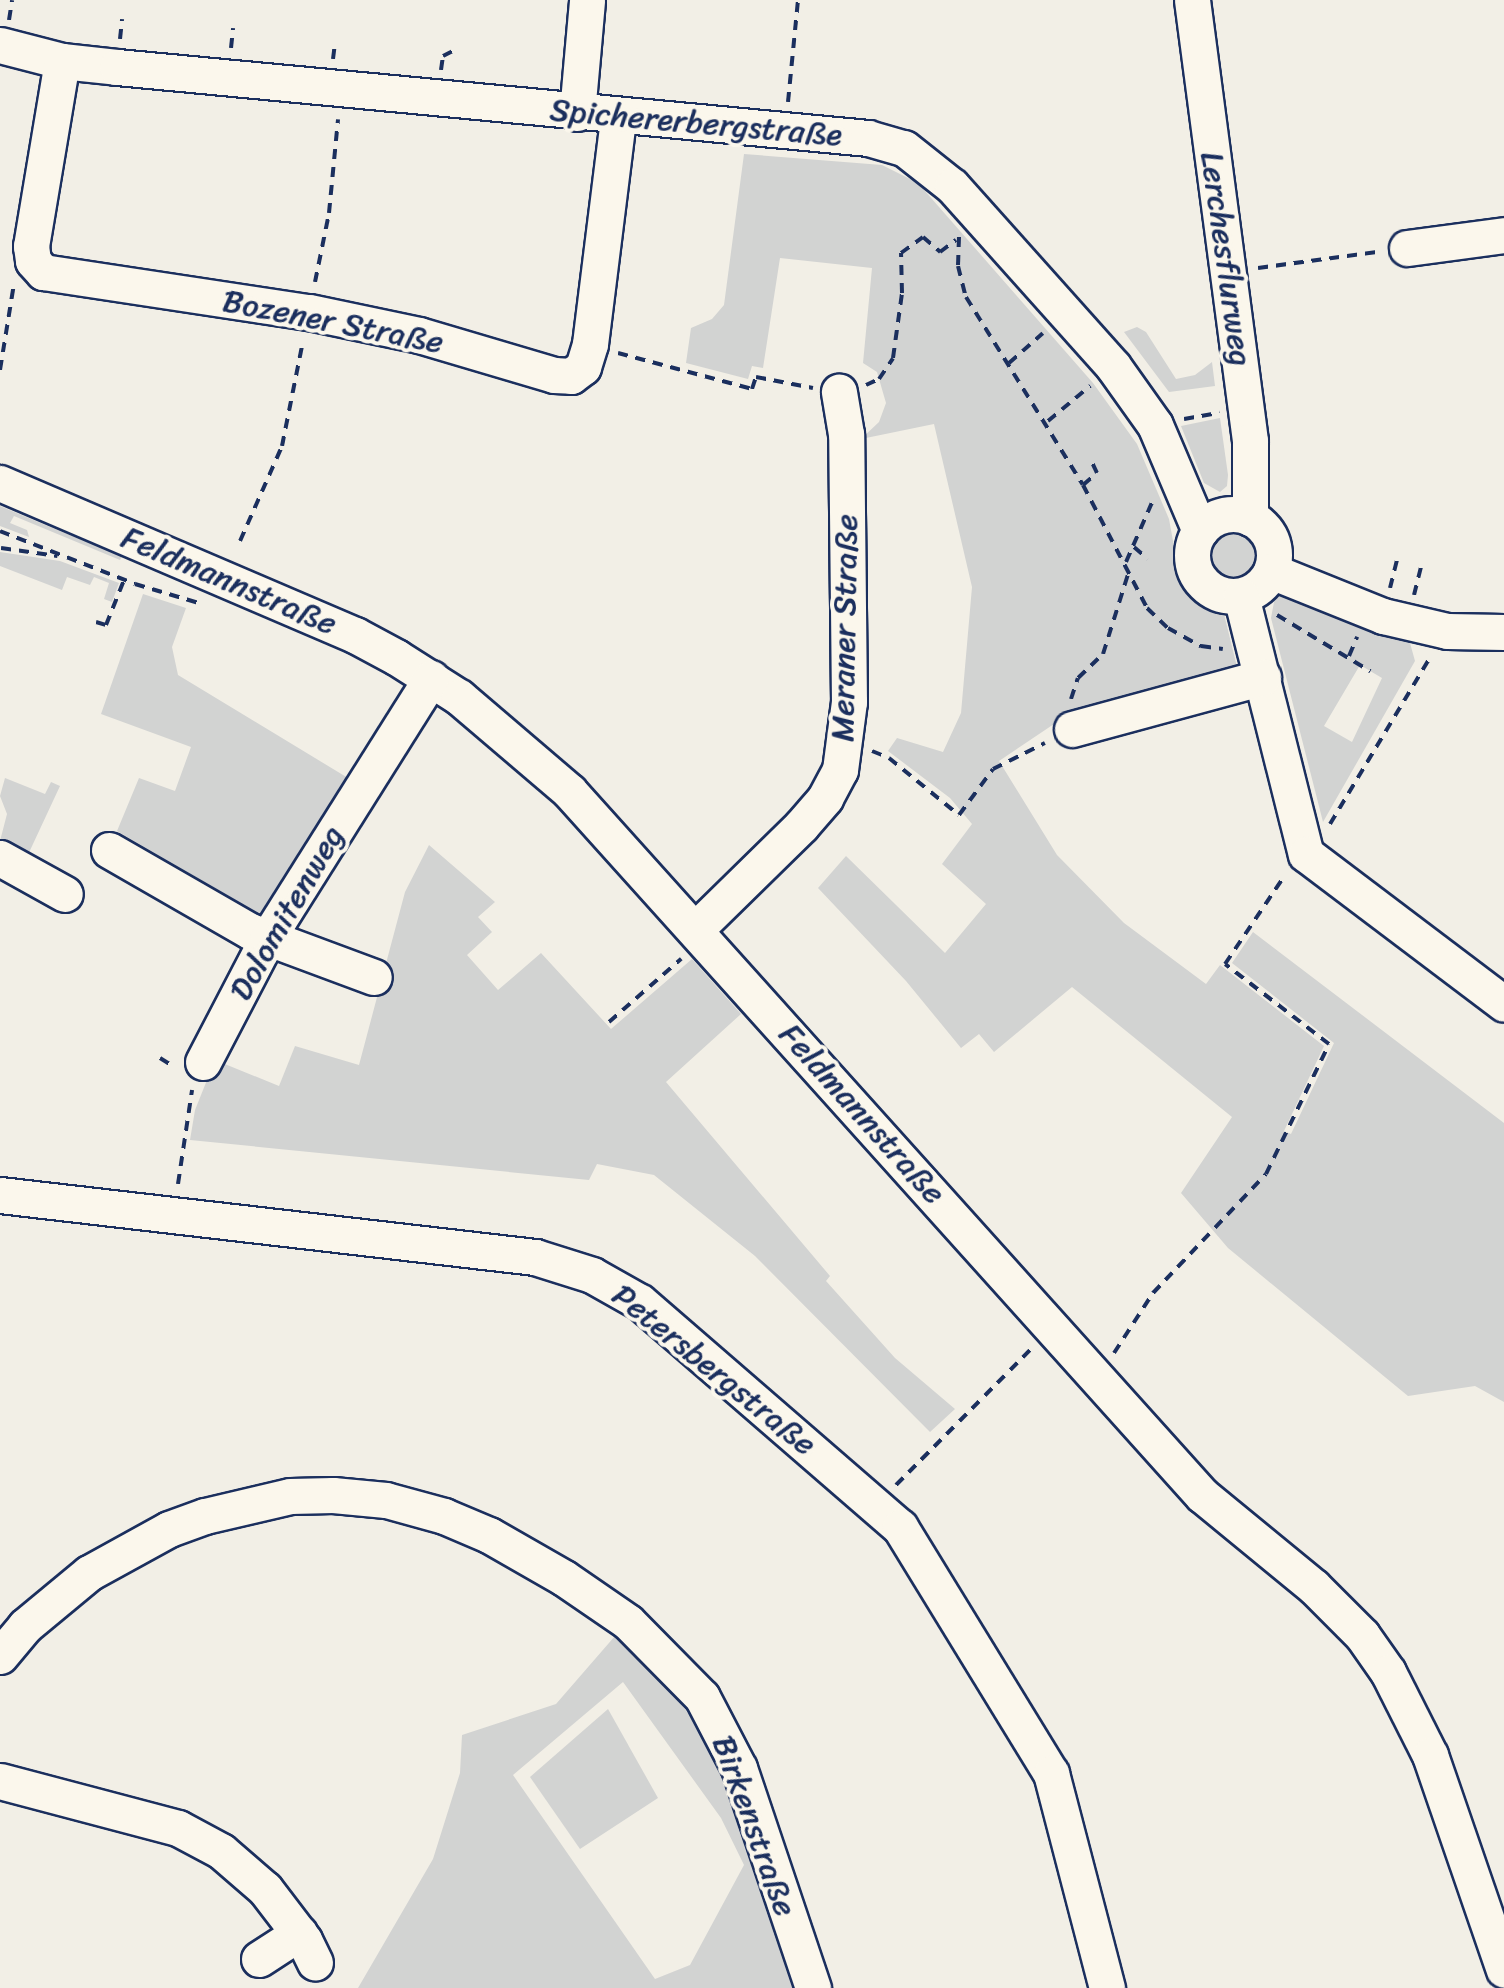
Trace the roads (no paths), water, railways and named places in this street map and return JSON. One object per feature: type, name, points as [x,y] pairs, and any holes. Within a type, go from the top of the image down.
[{"type":"street","points":[[577,113],[587,0]]},
{"type":"street","name":"Lerchesflurweg","points":[[1192,0],[1250,440],[1250,518]]},
{"type":"street","name":"Spichererbergstraße","points":[[0,46],[62,61],[618,118],[886,141],[935,169],[1051,294],[1144,407],[1169,454],[1200,531],[1192,560],[1197,575],[1221,594],[1253,602]]},
{"type":"street","name":"Bozener Straße","points":[[62,61],[30,246],[33,261],[42,272],[308,312],[419,336],[554,375],[571,376],[583,367],[590,344],[618,118]]},
{"type":"street","points":[[1407,248],[1504,234]]},
{"type":"street","name":"Meraner Straße","points":[[693,940],[801,826],[825,798],[840,770],[849,702],[846,434],[824,390]]},
{"type":"street","name":"Feldmannstraße","points":[[0,483],[356,635],[432,678],[535,758],[693,940],[1202,1495],[1316,1590],[1374,1652],[1430,1755],[1504,1970]]},
{"type":"street","points":[[1200,531],[1228,514],[1250,518],[1272,540],[1271,571],[1253,602],[1263,677],[1306,854],[1504,1004]]},
{"type":"street","points":[[1271,571],[1383,616],[1447,631],[1504,632]]},
{"type":"street","points":[[1076,728],[1263,677]]},
{"type":"street","name":"Dolomitenweg","points":[[192,1066],[268,937],[432,678]]},
{"type":"street","points":[[109,850],[268,937],[374,977]]},
{"type":"street","points":[[0,858],[65,894]]},
{"type":"street","name":"Petersbergstraße","points":[[0,1194],[535,1257],[592,1275],[640,1302],[900,1527],[1051,1773],[1107,1988]]},
{"type":"street","name":"Birkenstraße","points":[[0,1656],[25,1626],[89,1573],[169,1529],[206,1516],[290,1496],[332,1495],[386,1500],[444,1516],[489,1535],[564,1578],[628,1622],[680,1670],[702,1697],[738,1768],[814,1988]]},
{"type":"street","points":[[0,1781],[178,1828],[244,1869],[307,1948],[259,1958]]}]
